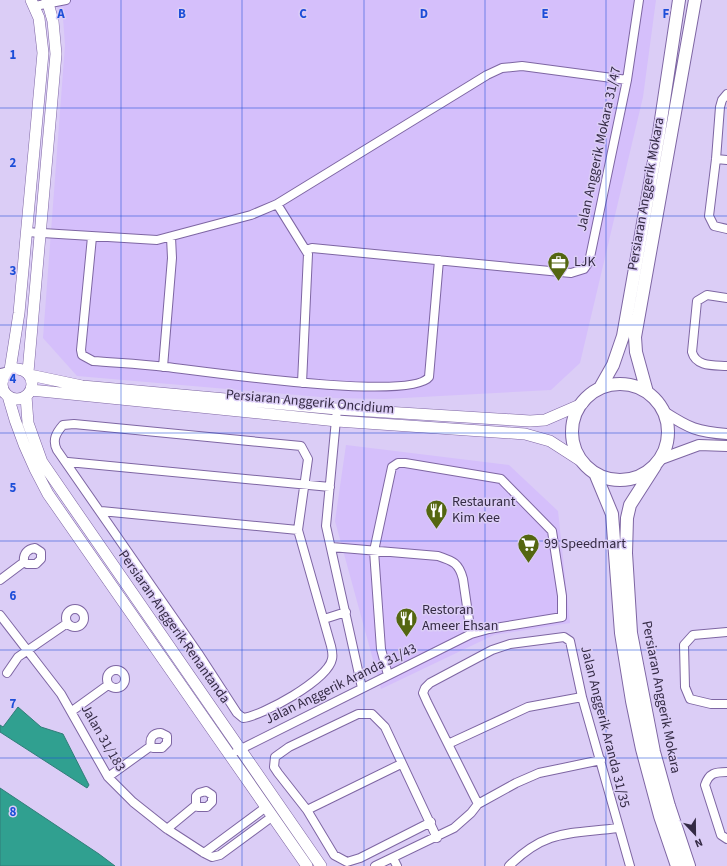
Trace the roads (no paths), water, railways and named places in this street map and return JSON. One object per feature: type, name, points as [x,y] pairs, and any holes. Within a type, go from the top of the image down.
[{"type":"main road","name":"Persiaran Anggerik Mokara","points":[[600,388],[613,365],[623,336],[659,133],[679,0]]},
{"type":"main road","name":"Persiaran Anggerik Mokara","points":[[647,392],[636,352],[635,338],[695,0]]},
{"type":"main road","points":[[33,3],[39,18],[43,54],[19,312],[2,382],[4,393],[17,399],[28,393],[32,383],[29,374],[39,232],[56,54],[53,21],[48,2]]},
{"type":"main road","points":[[5,372],[17,368],[29,374]]},
{"type":"main road","name":"Persiaran Anggerik Oncidium","points":[[29,374],[82,386],[337,409],[530,421],[545,420],[582,404]]},
{"type":"main road","points":[[624,384],[636,386],[647,392],[657,401],[664,412],[668,424],[669,436],[666,448],[658,462],[630,479],[612,480],[595,473],[581,461],[575,450],[572,438],[572,426],[576,414],[582,404],[600,388],[624,384]]},
{"type":"main road","name":"Persiaran Anggerik Renantanda","points":[[4,393],[32,466],[48,494],[307,866]]},
{"type":"main road","name":"Persiaran Anggerik Oncidium","points":[[28,393],[336,421],[525,434],[550,441],[581,461]]},
{"type":"main road","name":"Persiaran Anggerik Renantanda","points":[[28,393],[28,422],[42,462],[321,866]]},
{"type":"main road","name":"Persiaran Anggerik Mokara","points":[[658,462],[630,505],[627,518],[626,553],[631,633],[654,752],[669,806],[689,866]]},
{"type":"main road","name":"Persiaran Anggerik Mokara","points":[[595,473],[612,514],[621,633],[635,715],[660,816],[677,866]]},
{"type":"street","points":[[33,3],[66,0]]},
{"type":"street","name":"Jalan Anggerik Mokara 31/47","points":[[306,250],[312,248],[552,271],[571,272],[584,268],[589,262],[627,80],[639,0]]},
{"type":"street","points":[[26,232],[157,240],[251,215],[277,204],[487,74],[498,70],[511,67],[534,66],[627,80]]},
{"type":"street","points":[[725,97],[720,107],[716,159],[709,213],[710,220],[714,226],[727,229]]},
{"type":"street","points":[[716,159],[727,160]]},
{"type":"street","points":[[277,204],[306,250],[309,260],[302,383]]},
{"type":"street","points":[[92,236],[82,355],[93,361],[163,367],[302,383],[365,387],[398,386],[412,385],[427,379],[429,377],[439,260]]},
{"type":"street","points":[[163,367],[172,258],[171,237]]},
{"type":"street","points":[[727,298],[707,295],[700,298],[696,306],[692,352],[694,357],[704,364],[727,366]]},
{"type":"street","points":[[337,409],[326,526],[362,688]]},
{"type":"street","points":[[664,412],[692,429],[703,432],[727,434]]},
{"type":"street","points":[[74,424],[301,446],[308,459],[298,530],[332,646],[332,660],[326,670],[302,690],[252,717],[242,718],[237,713],[198,652],[68,462],[57,450],[54,444],[55,439],[63,425],[74,424]]},
{"type":"street","points":[[658,462],[699,445],[727,446]]},
{"type":"street","points":[[68,462],[330,487]]},
{"type":"street","name":"Jalan Anggerik Aranda 31/43","points":[[229,755],[240,748],[472,634],[489,629],[558,619],[562,617],[563,612],[552,531],[501,479],[404,462],[395,464],[392,467],[374,551]]},
{"type":"street","points":[[101,511],[298,530]]},
{"type":"street","points":[[331,548],[438,556],[454,561],[464,579],[472,634]]},
{"type":"street","points":[[374,551],[381,649],[388,675]]},
{"type":"street","points":[[0,580],[24,562]]},
{"type":"street","points":[[324,619],[346,612]]},
{"type":"street","name":"Jalan 31/183","points":[[0,615],[72,711],[86,740],[108,777],[133,802],[167,829],[204,853]]},
{"type":"street","points":[[7,673],[18,657],[66,624]]},
{"type":"street","points":[[727,632],[692,635],[684,645],[685,686],[690,699],[711,704],[727,704]]},
{"type":"street","name":"Jalan Anggerik Aranda 31/35","points":[[478,804],[427,702],[423,693],[425,688],[441,676],[501,646],[564,637],[570,641],[582,697],[630,866]]},
{"type":"street","points":[[72,711],[108,685]]},
{"type":"street","points":[[448,744],[528,707],[582,697]]},
{"type":"street","points":[[431,822],[360,858],[347,862],[334,855],[307,810],[274,767],[275,757],[289,747],[358,714],[372,714],[385,727],[401,764],[431,822],[437,838]]},
{"type":"street","points":[[108,777],[151,746]]},
{"type":"street","points":[[375,866],[437,838],[454,828],[471,813],[478,804],[516,783],[539,773],[601,760]]},
{"type":"street","points":[[307,810],[401,764]]},
{"type":"street","points":[[727,772],[714,772],[709,775],[705,785],[721,835],[727,839]]},
{"type":"street","points":[[167,829],[196,805]]},
{"type":"street","points":[[204,853],[244,824],[269,812]]},
{"type":"street","points":[[204,853],[216,857],[251,833],[269,812]]},
{"type":"street","points":[[244,824],[251,833]]},
{"type":"street","points":[[509,866],[529,848],[555,836],[567,833],[618,828]]},
{"type":"street","points":[[393,858],[397,866]]},
{"type":"place","name":"LJK","points":[[559,282]]},
{"type":"place","name":"Restaurant Kim Kee","points":[[436,530]]},
{"type":"place","name":"99 Speedmart","points":[[529,564]]},
{"type":"place","name":"Restoran Ameer Ehsan","points":[[407,638]]}]
